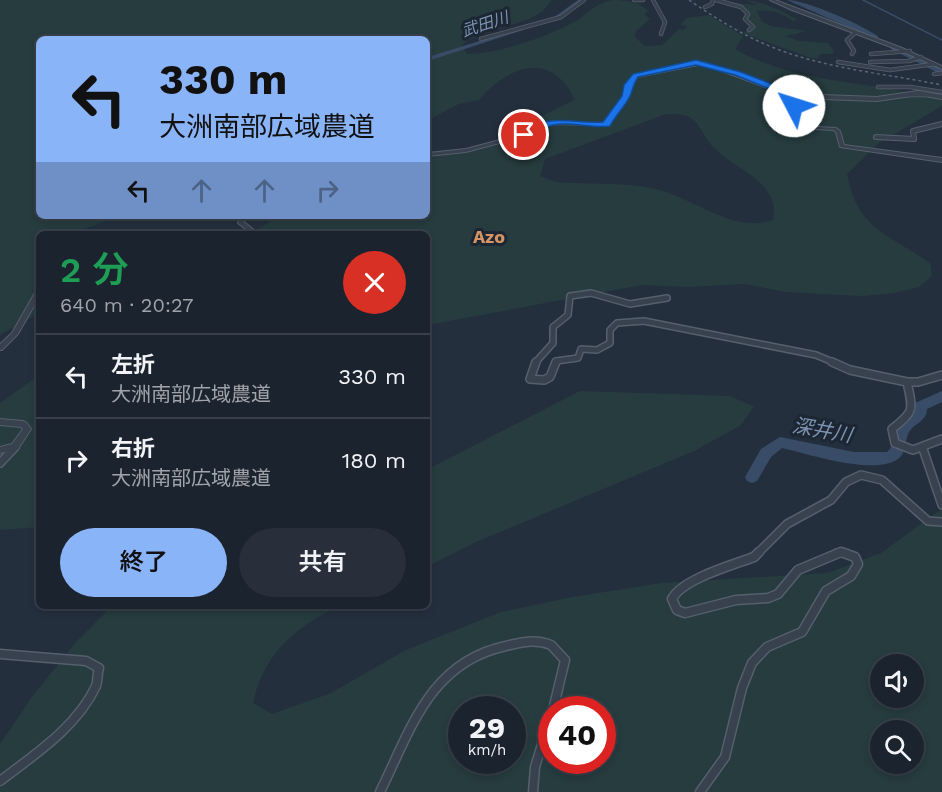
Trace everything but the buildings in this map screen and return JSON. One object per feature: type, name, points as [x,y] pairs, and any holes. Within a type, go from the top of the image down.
[{"type":"street","points":[[481,39],[561,17],[584,0]]},
{"type":"street","points":[[631,0],[644,0]]},
{"type":"street","points":[[653,0],[665,22],[661,34]]},
{"type":"street","points":[[705,7],[712,4],[714,0],[743,9],[748,14],[746,20],[753,27],[749,30]]},
{"type":"street","points":[[772,0],[821,22],[910,51],[942,68]]},
{"type":"street","points":[[852,54],[854,51],[847,40],[855,33]]},
{"type":"street","points":[[871,54],[910,51]]},
{"type":"street","points":[[870,62],[909,61],[921,57]]},
{"type":"street","points":[[838,62],[890,70],[934,64]]},
{"type":"street","points":[[430,155],[466,150],[524,135],[548,123],[607,124],[612,112],[626,97],[628,85],[635,76],[672,70],[691,63],[709,64],[794,96],[877,99],[918,93],[942,97]]},
{"type":"street","points":[[934,74],[942,73]]},
{"type":"street","points":[[878,87],[910,87],[942,92]]},
{"type":"street","points":[[794,96],[794,106],[785,117],[790,124],[834,129],[840,134],[839,142],[846,147],[942,160]]},
{"type":"street","points":[[876,137],[914,139],[913,131],[942,124]]},
{"type":"street","points":[[242,219],[241,223],[252,231]]},
{"type":"street","points":[[668,297],[626,304],[585,291],[570,296],[571,311],[567,318],[553,327],[554,343],[534,364],[530,379],[544,380],[550,377],[556,361],[578,358],[581,349],[602,348],[612,338],[610,330],[613,326],[634,320],[816,355],[850,370],[907,382],[918,382],[942,375]]},
{"type":"street","points":[[0,348],[15,334],[36,296]]},
{"type":"street","points":[[907,382],[913,408],[910,416],[892,429],[891,435],[895,443],[904,450],[923,449],[942,439]]},
{"type":"street","points":[[0,422],[23,424],[27,429],[0,463]]},
{"type":"street","points":[[0,450],[15,447]]},
{"type":"street","points":[[923,449],[942,506]]},
{"type":"street","points":[[700,792],[711,780],[725,757],[742,688],[752,663],[767,647],[802,632],[826,591],[851,576],[858,564],[855,557],[841,552],[833,554],[798,570],[778,594],[768,598],[735,600],[685,613],[677,610],[672,600],[675,593],[691,582],[754,557],[787,524],[831,500],[846,482],[861,475],[882,480],[928,521],[942,522]]},
{"type":"street","points":[[380,792],[417,719],[446,674],[470,656],[531,641],[547,641],[559,650],[565,660],[556,696]]},
{"type":"street","points":[[0,654],[86,661],[99,668],[98,682],[85,706],[72,721],[0,781]]},
{"type":"street","points":[[533,792],[538,757]]},
{"type":"green space","points":[[0,0],[552,0],[543,11],[529,19],[467,40],[462,46],[467,54],[507,48],[536,39],[574,22],[596,6],[612,0],[622,0],[637,4],[648,11],[644,14],[650,19],[636,31],[635,37],[645,46],[662,45],[679,29],[684,30],[687,26],[681,25],[686,18],[709,15],[743,36],[735,49],[759,61],[811,76],[942,100],[942,106],[879,143],[847,174],[858,207],[867,219],[888,237],[930,263],[932,276],[919,287],[894,293],[861,296],[785,292],[745,284],[688,287],[642,285],[430,325],[430,231],[255,231],[274,219],[430,219],[430,158],[466,152],[523,138],[532,121],[574,100],[568,87],[558,77],[537,68],[515,72],[495,84],[479,100],[459,104],[430,119],[430,36],[36,36],[36,219],[111,219],[78,231],[36,231],[36,315],[0,335]],"holes":[[[666,114],[684,115],[699,126],[712,146],[763,186],[770,195],[774,207],[773,220],[759,223],[731,219],[663,191],[650,188],[556,182],[540,176],[545,159]]]},
{"type":"green space","points":[[746,0],[773,7],[797,20],[792,21],[776,12],[757,11],[762,22],[771,26],[807,31],[786,36],[799,41],[828,43],[834,51],[832,54],[820,54],[817,59],[743,33],[754,27],[747,19],[749,13],[728,3],[757,5]]},
{"type":"green space","points":[[36,377],[36,527],[0,530],[0,403]]},
{"type":"green space","points":[[580,391],[730,396],[754,407],[740,426],[694,451],[476,542],[430,565],[430,468]]},
{"type":"green space","points":[[942,499],[942,792],[0,792],[0,744],[34,694],[78,640],[109,609],[334,609],[296,632],[284,643],[265,670],[253,703],[272,714],[331,693],[406,650],[501,612],[573,597],[661,583],[827,573],[881,553],[940,510]]},
{"type":"waterway","name":"武田川","points":[[541,23],[555,19],[582,0]]},
{"type":"waterway","name":"深井川","points":[[790,0],[875,37]]},
{"type":"waterway","points":[[863,0],[942,40]]},
{"type":"waterway","name":"武田川","points":[[430,58],[520,30]]},
{"type":"waterway","name":"深井川","points":[[894,47],[942,73]]},
{"type":"waterway","name":"深井川","points":[[752,477],[766,453],[780,442],[854,458],[883,459],[892,456],[897,451],[901,433],[920,414],[920,406],[942,396]]},
{"type":"railway","points":[[689,0],[742,33],[797,56],[817,62],[942,85]]},
{"type":"district","name":"Azo","points":[[489,236]]},
{"type":"route","points":[[524,135],[548,123],[558,121],[600,126],[607,124],[612,112],[626,97],[628,85],[635,76],[672,70],[696,62],[706,63],[744,76],[768,88],[794,96],[794,106]]}]
